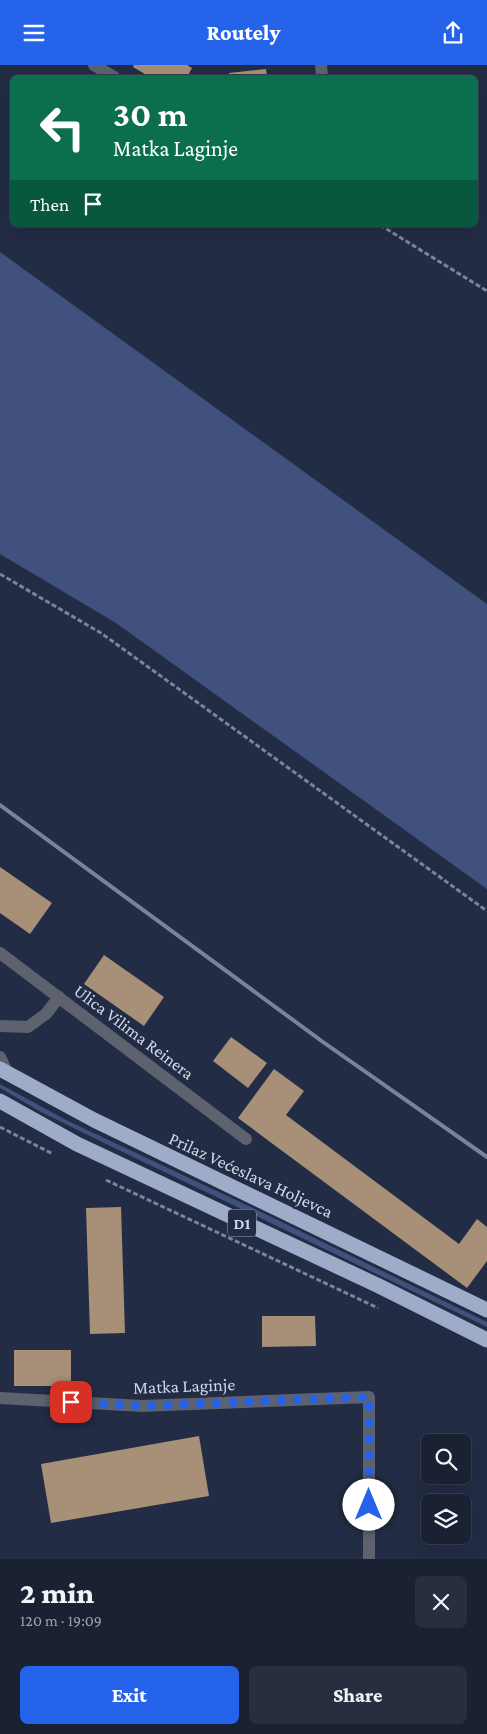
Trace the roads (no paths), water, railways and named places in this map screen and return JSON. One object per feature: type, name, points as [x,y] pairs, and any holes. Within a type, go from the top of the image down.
[{"type":"highway","name":"Prilaz Većeslava Holjevca","points":[[4,1072],[94,1121],[487,1310]]},
{"type":"highway","name":"D1","points":[[0,1101],[77,1144],[379,1286],[487,1340]]},
{"type":"street","points":[[94,65],[111,75]]},
{"type":"street","name":"Ulica Vilima Reinera","points":[[0,953],[246,1139]]},
{"type":"street","points":[[0,1026],[28,1027],[46,1014],[59,997]]},
{"type":"street","points":[[0,1057],[4,1072]]},
{"type":"street","name":"Matka Laginje","points":[[0,1398],[142,1406],[369,1397],[369,1559]]},
{"type":"railway","points":[[0,805],[323,1042],[487,1157]]}]
